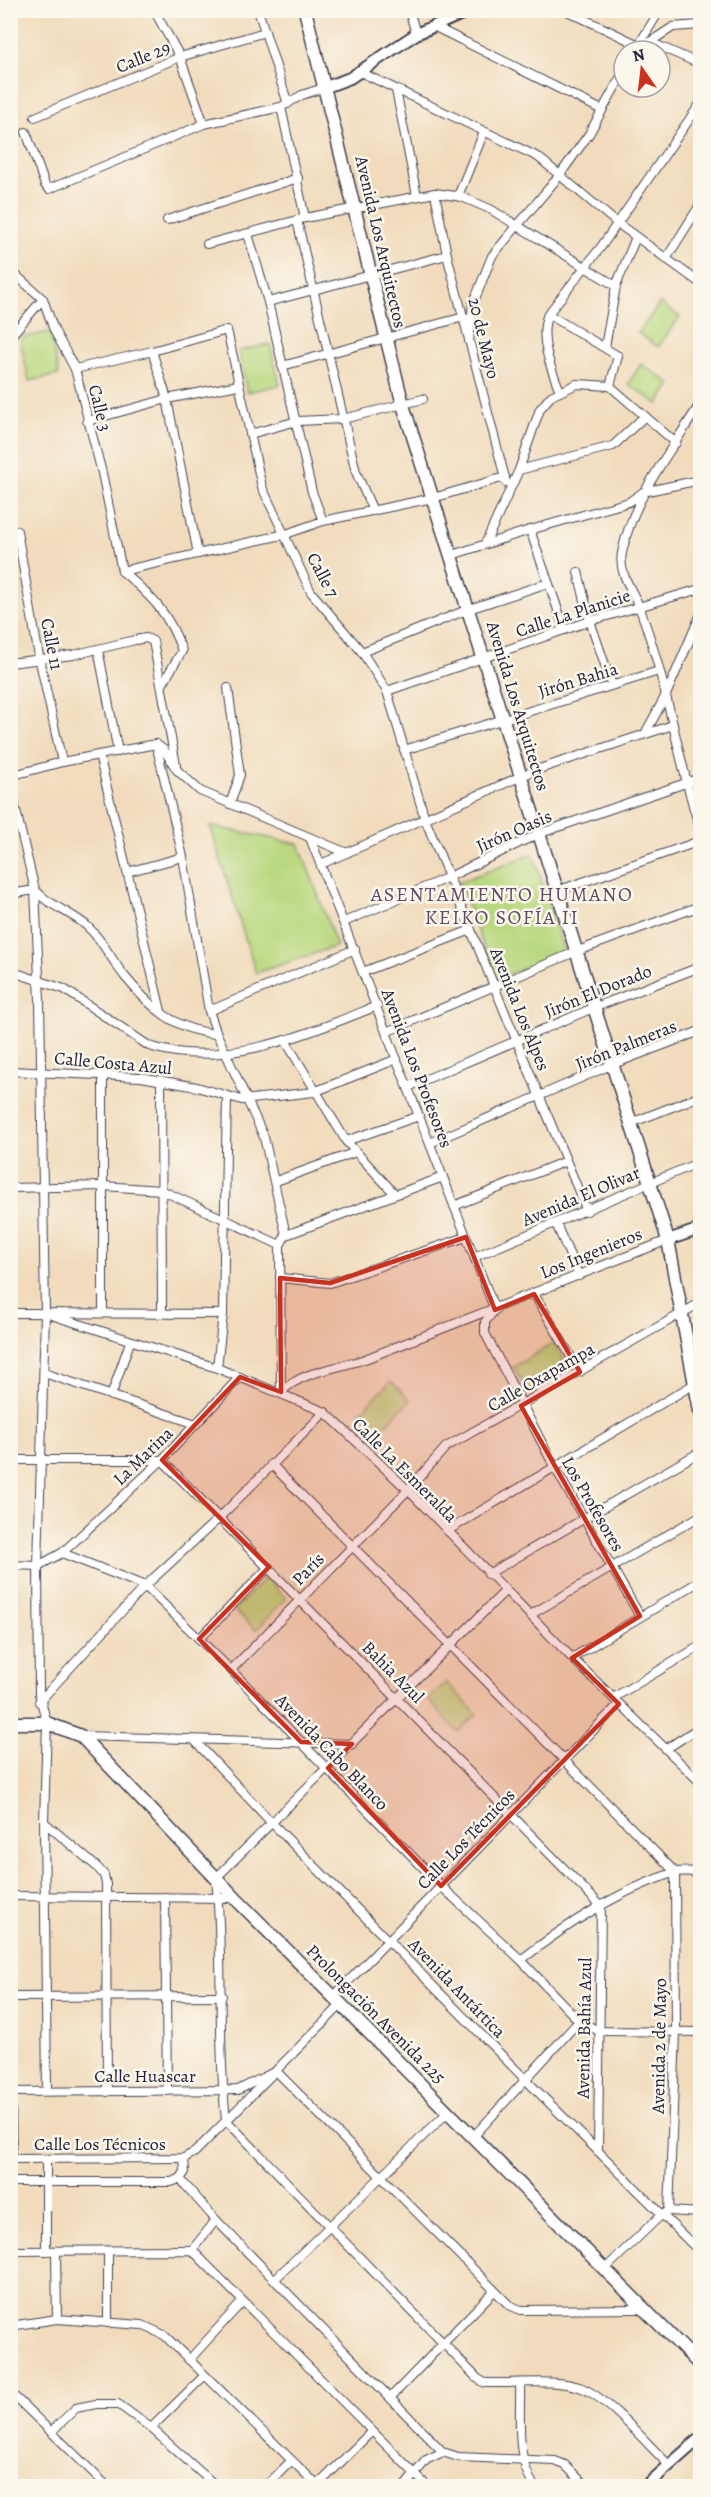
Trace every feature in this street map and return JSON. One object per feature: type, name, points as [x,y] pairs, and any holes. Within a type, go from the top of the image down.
[{"type":"main road","name":"Avenida Los Arquitectos","points":[[305,10],[326,87],[385,339],[403,405],[668,1240],[698,1383],[700,1411]]},
{"type":"main road","points":[[326,87],[358,72],[416,34],[471,10]]},
{"type":"main road","name":"Los Ingenieros","points":[[668,1240],[700,1229]]},
{"type":"main road","name":"Prolongación Avenida 225","points":[[10,1723],[47,1723],[81,1736],[235,1898],[700,2365]]},
{"type":"main road","points":[[646,2487],[700,2438]]},
{"type":"street","points":[[154,10],[180,57],[204,124]]},
{"type":"street","points":[[258,10],[285,105],[298,178],[301,219],[343,419],[356,472],[373,511]]},
{"type":"street","points":[[409,10],[416,34]]},
{"type":"street","points":[[565,10],[620,39]]},
{"type":"street","points":[[642,39],[660,10]]},
{"type":"street","points":[[655,39],[673,27],[700,25]]},
{"type":"street","points":[[434,26],[602,110]]},
{"type":"street","name":"Calle 29","points":[[35,117],[180,57],[265,32]]},
{"type":"street","points":[[672,52],[700,64]]},
{"type":"street","points":[[358,72],[537,157],[617,223],[700,283]]},
{"type":"street","points":[[26,132],[49,189],[204,124],[285,105],[302,95],[326,87]]},
{"type":"street","points":[[396,90],[417,196]]},
{"type":"street","points":[[469,341],[473,304],[480,281],[492,256],[559,176],[612,92]]},
{"type":"street","points":[[560,391],[551,369],[546,342],[545,321],[548,314],[617,223],[700,104]]},
{"type":"street","points":[[458,196],[484,132]]},
{"type":"street","points":[[167,220],[298,178]]},
{"type":"street","points":[[207,244],[354,207],[435,193],[458,196],[519,225],[616,286]]},
{"type":"street","name":"20 de Mayo","points":[[435,193],[447,255],[508,489]]},
{"type":"street","points":[[666,259],[700,205]]},
{"type":"street","points":[[248,234],[268,302],[312,492],[323,521]]},
{"type":"street","points":[[605,347],[616,286],[636,237]]},
{"type":"street","points":[[268,302],[447,255]]},
{"type":"street","name":"Calle 3","points":[[10,270],[43,299],[54,330],[75,369],[102,473],[122,571]]},
{"type":"street","points":[[10,337],[43,299]]},
{"type":"street","points":[[548,314],[618,356],[610,386]]},
{"type":"street","points":[[282,366],[464,317]]},
{"type":"street","name":"Calle 7","points":[[152,351],[227,330],[262,486],[311,592],[362,652],[387,691],[426,819]]},
{"type":"street","points":[[75,369],[152,351],[167,399],[198,554]]},
{"type":"street","points":[[485,543],[508,489],[519,470],[540,409],[550,396],[577,384],[610,386],[676,443]]},
{"type":"street","points":[[87,421],[167,399],[238,385]]},
{"type":"street","points":[[250,434],[297,421],[343,419],[423,399]]},
{"type":"street","points":[[700,404],[643,492],[622,552],[621,565],[639,607],[659,671],[685,783],[700,829]]},
{"type":"street","points":[[519,470],[613,446],[645,416]]},
{"type":"street","points":[[122,571],[286,534],[323,521],[433,498],[505,477]]},
{"type":"street","points":[[452,555],[485,543],[629,502],[643,492],[700,480]]},
{"type":"street","points":[[530,530],[565,630]]},
{"type":"street","name":"Calle 11","points":[[14,532],[62,762]]},
{"type":"street","points":[[122,571],[162,608],[182,651],[162,685]]},
{"type":"street","points":[[578,572],[590,621],[612,685]]},
{"type":"street","points":[[362,652],[469,609],[548,583]]},
{"type":"street","name":"Calle La Planicie","points":[[387,691],[590,621],[700,589]]},
{"type":"street","points":[[646,732],[666,695],[700,616]]},
{"type":"street","points":[[695,625],[700,643]]},
{"type":"street","points":[[10,663],[39,657],[73,655],[146,638],[153,641],[177,770]]},
{"type":"street","points":[[98,649],[118,752]]},
{"type":"street","name":"Jirón Bahia","points":[[404,750],[659,671]]},
{"type":"street","points":[[228,688],[240,775],[230,804]]},
{"type":"street","points":[[321,864],[520,777],[646,732],[673,725]]},
{"type":"street","points":[[156,744],[183,857],[209,1011],[217,1034],[264,1137],[276,1181],[286,1235]]},
{"type":"street","points":[[10,776],[62,762],[156,744],[164,750],[177,770],[200,791],[347,853]]},
{"type":"street","points":[[99,755],[161,1012]]},
{"type":"street","name":"Jirón Oasis","points":[[344,922],[449,877],[538,834],[700,778]]},
{"type":"street","points":[[10,786],[35,890],[41,1071],[45,1313],[38,1566],[39,1702],[47,1723],[44,1822],[48,1997],[47,2091]]},
{"type":"street","name":"Avenida Los Alpes","points":[[426,819],[586,1211]]},
{"type":"street","points":[[10,836],[21,833]]},
{"type":"street","name":"Avenida Los Profesores","points":[[310,838],[495,1310]]},
{"type":"street","points":[[556,891],[700,841]]},
{"type":"street","points":[[127,872],[183,857]]},
{"type":"street","points":[[10,894],[35,890]]},
{"type":"street","points":[[35,890],[44,900],[85,924],[104,944],[126,978],[178,1026],[196,1032],[217,1034]]},
{"type":"street","points":[[386,1032],[495,988],[575,952],[700,906]]},
{"type":"street","points":[[363,972],[471,930]]},
{"type":"street","points":[[209,1011],[355,949]]},
{"type":"street","name":"Jirón El Dorado","points":[[408,1087],[593,1008],[700,967]]},
{"type":"street","points":[[10,970],[64,989],[148,1046],[162,1050],[226,1054],[285,1040],[376,1006]]},
{"type":"street","name":"Jirón Palmeras","points":[[430,1143],[611,1065],[700,1031]]},
{"type":"street","points":[[285,1040],[314,1092],[346,1141],[394,1193]]},
{"type":"street","name":"Calle Costa Azul","points":[[10,1071],[103,1073],[161,1080],[242,1100],[314,1092],[397,1059]]},
{"type":"street","points":[[103,1073],[104,1312]]},
{"type":"street","points":[[161,1080],[162,1311]]},
{"type":"street","points":[[216,1368],[223,1314],[227,1095]]},
{"type":"street","points":[[631,1123],[700,1096]]},
{"type":"street","points":[[346,1141],[419,1116]]},
{"type":"street","points":[[276,1181],[356,1152]]},
{"type":"street","points":[[454,1206],[566,1161]]},
{"type":"street","name":"Avenida El Olivar","points":[[474,1257],[700,1162]]},
{"type":"street","points":[[281,1392],[279,1245],[286,1235],[394,1193],[443,1177]]},
{"type":"street","points":[[10,1188],[103,1186],[161,1190],[279,1245]]},
{"type":"street","points":[[556,1224],[579,1276]]},
{"type":"street","points":[[280,1278],[330,1283],[466,1237]]},
{"type":"street","name":"Los Ingenieros","points":[[281,1392],[292,1381],[314,1373],[343,1367],[495,1310],[668,1240]]},
{"type":"street","points":[[534,1294],[580,1372]]},
{"type":"street","name":"Calle Oxapampa","points":[[408,1490],[446,1447],[700,1303]]},
{"type":"street","name":"Los Profesores","points":[[495,1310],[485,1322],[485,1332],[521,1406],[640,1616]]},
{"type":"street","points":[[45,1313],[162,1311],[223,1314]]},
{"type":"street","name":"Calle La Esmeralda","points":[[10,1313],[45,1313],[216,1368],[281,1392],[325,1412],[408,1490],[488,1574],[700,1782]]},
{"type":"street","points":[[111,1396],[130,1341]]},
{"type":"street","points":[[44,1373],[196,1425]]},
{"type":"street","name":"La Marina","points":[[62,1553],[162,1460],[240,1377]]},
{"type":"street","points":[[447,1531],[698,1383]]},
{"type":"street","points":[[39,1702],[145,1586],[219,1518],[325,1412]]},
{"type":"street","points":[[488,1574],[700,1452]]},
{"type":"street","points":[[10,1460],[162,1460]]},
{"type":"street","name":"Bahia Azul","points":[[162,1460],[512,1813],[601,1906]]},
{"type":"street","points":[[271,1464],[675,1872]]},
{"type":"street","name":"París","points":[[231,1670],[408,1490]]},
{"type":"street","points":[[530,1615],[700,1516]]},
{"type":"street","points":[[10,1565],[38,1566],[62,1553]]},
{"type":"street","name":"Avenida Cabo Blanco","points":[[62,1553],[145,1586],[328,1768],[441,1886],[521,1960],[579,2021],[599,2031]]},
{"type":"street","points":[[200,1639],[269,1568]]},
{"type":"street","points":[[572,1658],[700,1581]]},
{"type":"street","points":[[505,1591],[216,1878],[222,1996],[223,2091],[226,2120],[443,2346],[485,2382],[567,2384],[582,2388],[599,2398],[669,2465]]},
{"type":"street","name":"Calle Los Técnicos","points":[[11,2159],[184,2158],[195,2152],[276,2071],[388,1940],[564,1760],[616,1701],[700,1646]]},
{"type":"street","points":[[666,1749],[700,1726]]},
{"type":"street","points":[[81,1736],[352,1744]]},
{"type":"street","name":"Avenida Antártica","points":[[195,1741],[271,1822],[526,2080],[665,2213],[700,2252]]},
{"type":"street","points":[[44,1822],[104,1875],[109,1997],[107,2092]]},
{"type":"street","points":[[521,1960],[554,1934],[601,1906],[675,1872],[700,1872]]},
{"type":"street","name":"Avenida 2 de Mayo","points":[[665,2213],[676,2032],[675,1872]]},
{"type":"street","points":[[10,1896],[105,1895],[235,1898]]},
{"type":"street","points":[[165,1897],[168,1996],[167,2091]]},
{"type":"street","name":"Avenida Bahía Azul","points":[[598,2151],[601,1906]]},
{"type":"street","points":[[10,1997],[222,1996]]},
{"type":"street","points":[[473,2137],[579,2021]]},
{"type":"street","points":[[599,2031],[700,2032]]},
{"type":"street","points":[[276,2071],[493,2292],[509,2305],[521,2310],[645,2309]]},
{"type":"street","name":"Calle Huascar","points":[[11,2092],[238,2090],[276,2071]]},
{"type":"street","points":[[11,2092],[11,2159]]},
{"type":"street","points":[[276,2278],[448,2112]]},
{"type":"street","points":[[10,2182],[171,2182],[180,2179],[184,2172],[184,2158]]},
{"type":"street","points":[[46,2160],[46,2251]]},
{"type":"street","points":[[180,2179],[216,2220],[276,2278],[443,2452],[458,2457],[544,2459],[565,2465],[586,2487]]},
{"type":"street","points":[[605,2269],[665,2213],[700,2213]]},
{"type":"street","points":[[192,2250],[216,2220]]},
{"type":"street","points":[[10,2251],[192,2250],[427,2487]]},
{"type":"street","points":[[108,2251],[108,2323]]},
{"type":"street","points":[[56,2252],[57,2319]]},
{"type":"street","points":[[391,2397],[493,2292]]},
{"type":"street","points":[[189,2360],[242,2302]]},
{"type":"street","points":[[10,2326],[57,2319],[142,2325],[155,2329],[317,2486],[372,2431]]},
{"type":"street","points":[[151,2428],[204,2376]]},
{"type":"street","points":[[520,2383],[522,2458],[525,2473],[534,2487]]},
{"type":"street","points":[[10,2392],[107,2487]]},
{"type":"street","points":[[51,2432],[76,2408],[108,2403],[123,2407],[151,2428],[216,2487]]},
{"type":"street","points":[[405,2487],[426,2460],[443,2452]]},
{"type":"street","points":[[266,2487],[291,2461]]},
{"type":"highlighted area","points":[[466,1237],[495,1310],[534,1294],[580,1372],[521,1406],[640,1616],[572,1658],[619,1704],[441,1886],[328,1768],[352,1744],[301,1742],[199,1639],[269,1567],[162,1460],[240,1377],[281,1392],[280,1278],[330,1283]]},
{"type":"green space","points":[[660,303],[680,317],[658,347],[638,333]]},
{"type":"green space","points":[[50,332],[59,375],[29,381],[20,338]]},
{"type":"green space","points":[[270,344],[280,385],[247,392],[239,351]]},
{"type":"green space","points":[[641,364],[671,384],[658,404],[628,384]]},
{"type":"green space","points":[[210,826],[299,844],[337,946],[256,973]]},
{"type":"green space","points":[[533,854],[564,952],[496,980],[459,882]]},
{"type":"green space","points":[[554,1343],[570,1369],[529,1393],[513,1367]]},
{"type":"green space","points":[[391,1381],[410,1400],[379,1431],[360,1412]]},
{"type":"green space","points":[[265,1578],[286,1598],[256,1630],[234,1610]]},
{"type":"green space","points":[[446,1682],[477,1714],[458,1732],[428,1700]]},
{"type":"district","name":"ASENTAMIENTO HUMANO KEIKO SOFÍA II","points":[[502,906]]}]
